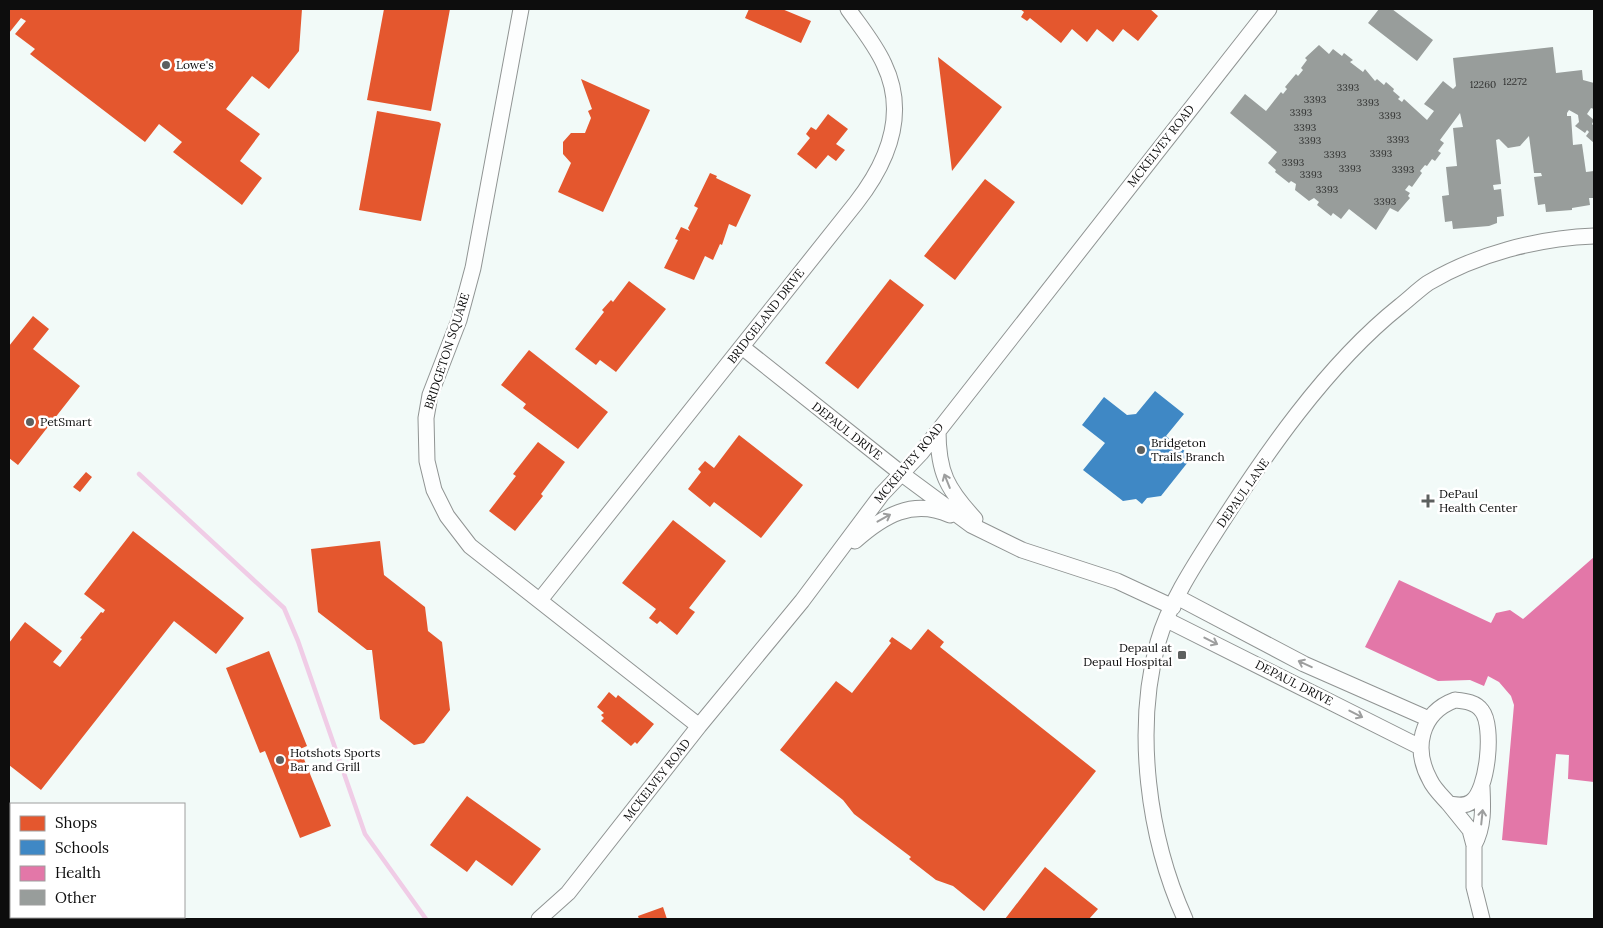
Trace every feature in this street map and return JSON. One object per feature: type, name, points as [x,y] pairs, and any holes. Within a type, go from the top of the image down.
[{"type":"street","name":"BRIDGETON SQUARE","points":[[521,9],[473,268],[459,320],[430,395],[425,433],[427,461],[434,490],[454,527],[481,556],[540,600],[699,726]]},
{"type":"street","name":"BRIDGELAND DRIVE","points":[[540,600],[864,194],[884,161],[890,144],[895,110],[888,73],[875,47],[848,9]]},
{"type":"street","name":"MCKELVEY ROAD","points":[[539,919],[568,893],[699,726],[802,601],[882,494],[902,474],[938,431],[1269,9]]},
{"type":"street","name":"DEPAUL LANE","points":[[1185,919],[1175,896],[1158,840],[1149,785],[1147,704],[1158,640],[1182,584],[1239,495],[1323,382],[1370,331],[1427,284],[1465,265],[1505,250],[1570,237],[1594,236]]},
{"type":"street","name":"DEPAUL DRIVE","points":[[742,347],[902,474],[971,525],[1022,550],[1117,581],[1172,608],[1420,747]]},
{"type":"street","points":[[938,431],[938,449],[947,483],[954,497],[987,533]]},
{"type":"street","points":[[833,560],[876,522],[895,512],[919,507],[938,510],[971,525]]},
{"type":"street","name":"DEPAUL DRIVE","points":[[1172,608],[1429,719]]},
{"type":"street","points":[[1474,845],[1480,834],[1483,807],[1482,787],[1487,758],[1488,736],[1486,718],[1477,705],[1454,700],[1441,705],[1429,719],[1423,732],[1420,756],[1430,781],[1470,830],[1474,845],[1474,887],[1482,919]]},
{"type":"street","points":[[1449,804],[1463,806],[1473,801],[1482,787]]},
{"type":"street","name":"MCKELVEY ROAD","points":[[556,919],[568,893]]},
{"type":"building: Shops","name":"Lowe's","points":[[9,9],[302,9],[299,51],[269,89],[252,76],[226,109],[260,134],[240,161],[262,178],[242,205],[173,152],[182,142],[159,124],[145,142],[30,54],[35,49],[15,34],[26,21],[21,18],[9,33]]},
{"type":"building: Shops","points":[[384,9],[450,9],[431,111],[367,100]]},
{"type":"building: Shops","points":[[749,9],[782,9],[811,21],[801,43],[745,18]]},
{"type":"building: Shops","points":[[1020,9],[1150,9],[1158,16],[1138,41],[1123,29],[1113,42],[1097,29],[1087,42],[1072,29],[1061,43],[1030,18],[1027,21],[1021,17],[1024,12]]},
{"type":"building: Shops","points":[[938,57],[1002,107],[952,171]]},
{"type":"building: Shops","points":[[581,79],[650,110],[603,212],[558,192],[571,163],[563,154],[563,142],[571,133],[585,133],[591,118],[588,111],[592,109]]},
{"type":"building: Shops","points":[[377,111],[439,122],[441,124],[421,221],[359,210]]},
{"type":"building: Shops","points":[[828,114],[848,129],[836,144],[845,150],[836,161],[828,155],[816,169],[797,154],[810,138],[806,134],[811,127],[816,130]]},
{"type":"building: Shops","points":[[710,173],[717,176],[716,178],[751,195],[736,227],[729,224],[722,245],[720,244],[713,260],[705,256],[694,280],[664,268],[678,240],[675,239],[681,227],[690,231],[688,228],[698,208],[694,206]]},
{"type":"building: Shops","points":[[985,179],[1015,202],[955,280],[924,256]]},
{"type":"building: Shops","points":[[890,279],[924,305],[858,389],[825,363]]},
{"type":"building: Shops","points":[[629,281],[666,309],[616,372],[600,360],[596,365],[575,349],[604,312],[602,310],[611,300],[613,302]]},
{"type":"building: Shops","name":"PetSmart","points":[[33,316],[49,329],[33,349],[80,386],[18,465],[9,458],[9,346]]},
{"type":"building: Shops","points":[[529,350],[608,412],[578,449],[523,408],[526,404],[501,385]]},
{"type":"building: Shops","points":[[739,435],[803,485],[761,538],[714,502],[710,507],[688,489],[701,472],[698,469],[705,461],[714,468]]},
{"type":"building: Shops","points":[[538,442],[565,462],[541,494],[543,496],[515,531],[489,511],[516,476],[513,474]]},
{"type":"building: Shops","points":[[86,472],[92,477],[80,492],[73,487]]},
{"type":"building: Shops","points":[[673,520],[726,561],[689,608],[695,612],[677,635],[660,621],[657,624],[649,618],[656,609],[622,583]]},
{"type":"building: Shops","points":[[133,531],[244,618],[216,654],[174,621],[41,790],[9,765],[9,643],[25,622],[62,651],[53,662],[60,667],[82,639],[80,638],[101,612],[103,613],[105,610],[84,594]]},
{"type":"building: Shops","points":[[380,541],[384,575],[425,607],[428,631],[442,642],[450,710],[424,743],[414,745],[380,719],[372,650],[367,650],[318,612],[311,549]]},
{"type":"building: Shops","points":[[928,629],[944,642],[940,647],[1096,771],[984,911],[953,886],[936,880],[909,859],[911,857],[854,814],[843,800],[780,750],[836,681],[852,693],[891,643],[889,641],[892,637],[911,650]]},
{"type":"building: Shops","points":[[269,651],[307,746],[300,749],[331,826],[300,838],[265,751],[260,753],[226,668]]},
{"type":"building: Shops","points":[[609,692],[616,698],[618,695],[654,724],[637,744],[635,742],[631,746],[601,721],[604,718],[601,715],[604,713],[597,707]]},
{"type":"building: Shops","points":[[467,796],[541,849],[512,886],[476,860],[467,872],[430,845]]},
{"type":"building: Shops","points":[[1045,867],[1098,909],[1089,919],[1005,919]]},
{"type":"building: Shops","points":[[663,907],[667,919],[639,919],[638,916]]},
{"type":"building: Shops","points":[[46,918],[47,919],[22,919]]},
{"type":"building: Schools","name":"Bridgeton Trails Branch","points":[[1155,391],[1184,414],[1166,436],[1192,457],[1161,496],[1147,498],[1142,504],[1136,499],[1123,501],[1083,470],[1105,443],[1082,425],[1104,397],[1127,415],[1136,414]]},
{"type":"building: Health","points":[[1594,557],[1594,782],[1568,779],[1569,755],[1556,754],[1547,845],[1502,840],[1514,705],[1511,696],[1499,682],[1488,676],[1484,686],[1470,680],[1438,681],[1365,647],[1399,580],[1491,623],[1496,613],[1510,610],[1523,619]]},
{"type":"building: Other","points":[[1379,9],[1392,9],[1433,40],[1417,61],[1368,23]]},
{"type":"building: Other","points":[[1319,45],[1329,54],[1333,49],[1342,56],[1344,53],[1353,60],[1350,62],[1363,72],[1365,69],[1375,81],[1377,79],[1384,85],[1386,82],[1400,97],[1398,99],[1402,102],[1404,99],[1427,120],[1434,111],[1424,104],[1443,81],[1453,89],[1456,86],[1453,58],[1553,47],[1556,73],[1582,70],[1583,80],[1594,83],[1594,109],[1591,108],[1587,114],[1594,120],[1592,124],[1594,126],[1594,143],[1586,136],[1589,132],[1587,130],[1585,133],[1575,126],[1579,122],[1578,115],[1569,110],[1567,113],[1567,116],[1571,116],[1573,145],[1582,144],[1586,172],[1594,171],[1594,198],[1589,198],[1590,205],[1572,208],[1572,210],[1546,212],[1545,204],[1538,205],[1534,177],[1542,176],[1541,173],[1534,173],[1529,136],[1520,146],[1508,148],[1499,139],[1496,140],[1501,184],[1493,185],[1494,190],[1501,189],[1504,216],[1497,217],[1497,223],[1489,226],[1453,229],[1452,221],[1445,222],[1442,196],[1449,195],[1446,167],[1457,166],[1453,128],[1463,127],[1460,113],[1440,140],[1444,143],[1438,151],[1441,153],[1435,161],[1432,159],[1427,166],[1425,165],[1412,187],[1409,185],[1405,190],[1410,193],[1408,196],[1410,198],[1398,212],[1390,208],[1376,230],[1349,209],[1341,219],[1333,213],[1331,216],[1317,205],[1319,202],[1314,198],[1309,201],[1295,190],[1296,184],[1291,181],[1289,183],[1275,172],[1276,170],[1268,163],[1277,152],[1230,113],[1245,94],[1266,111],[1281,92],[1283,94],[1287,89],[1285,87],[1296,74],[1298,76],[1303,70],[1301,68],[1307,60],[1305,58]]},
{"type":"waterway","points":[[139,474],[284,608],[298,641],[365,834],[426,919]]},
{"type":"place","name":"Lowe's","points":[[166,65]]},
{"type":"place","name":"PetSmart","points":[[30,422]]},
{"type":"place","name":"Bridgeton Trails Branch","points":[[1141,450]]},
{"type":"place","name":"DePaul Health Center","points":[[1428,501]]},
{"type":"place","name":"Depaul at Depaul Hospital","points":[[1182,655]]},
{"type":"place","name":"Hotshots Sports Bar and Grill","points":[[280,760]]}]
